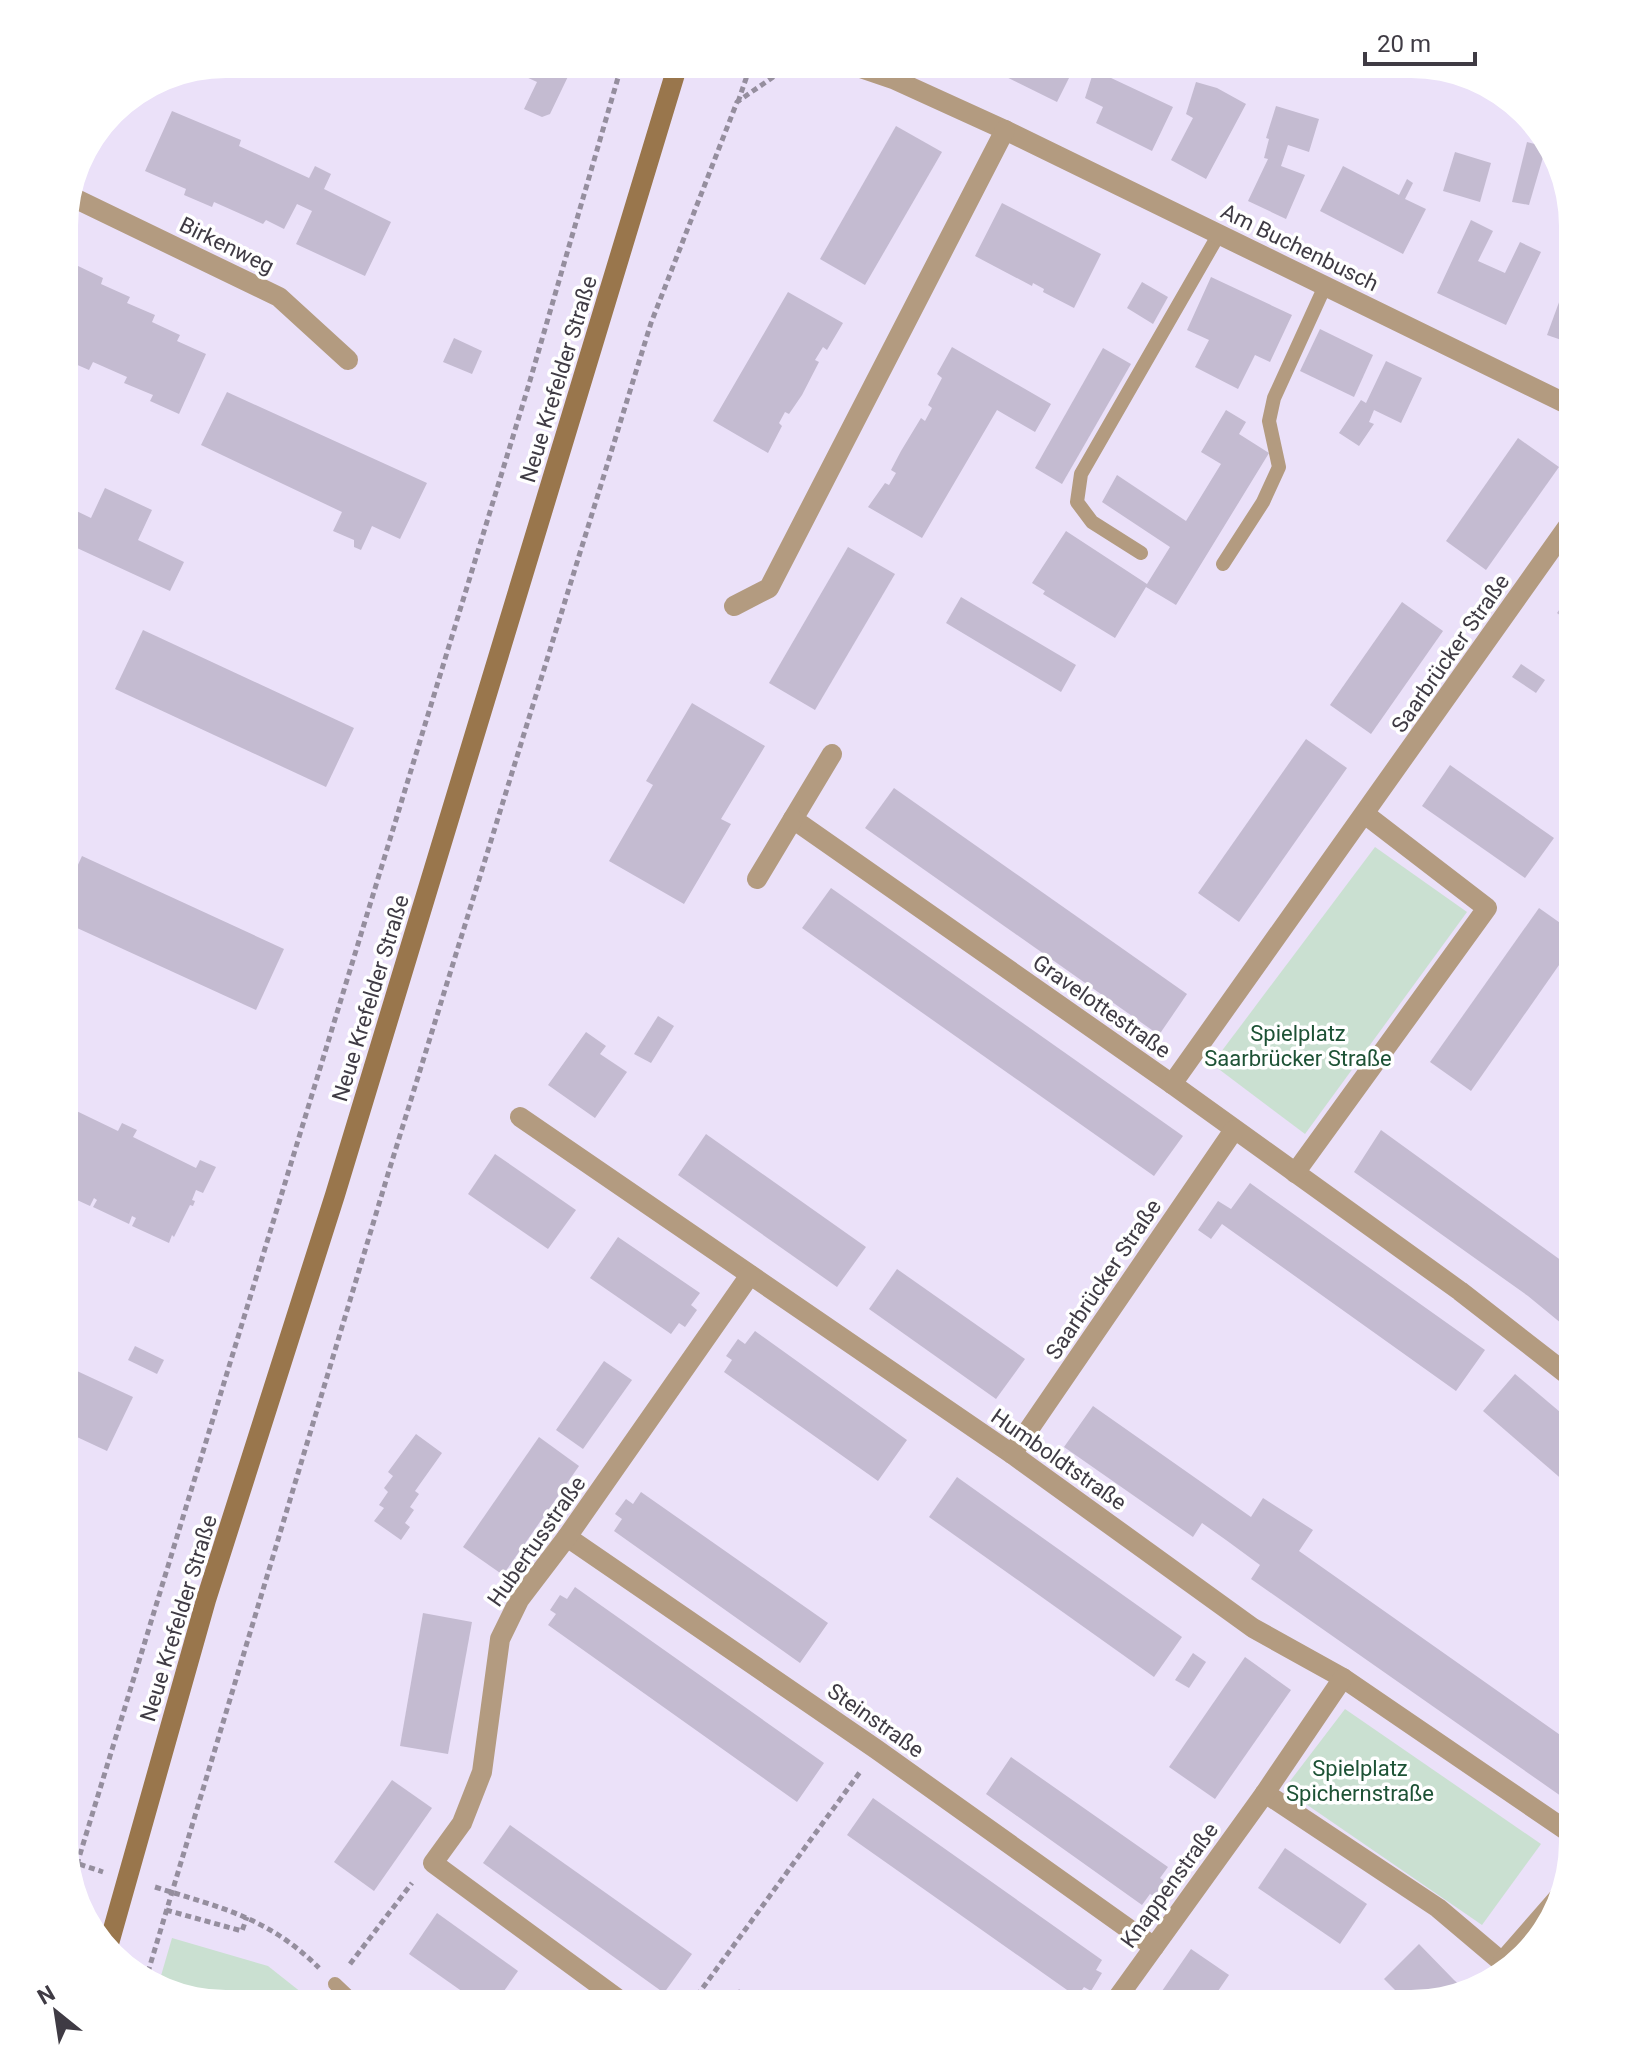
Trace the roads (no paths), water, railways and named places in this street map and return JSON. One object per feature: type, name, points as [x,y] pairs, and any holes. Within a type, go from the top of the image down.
[{"type":"main road","name":"Neue Krefelder Straße","points":[[111,1935],[206,1600],[335,1195],[674,78]]},
{"type":"street","name":"Am Buchenbusch","points":[[890,78],[1005,130],[1559,400]]},
{"type":"street","points":[[734,606],[769,588],[1005,130]]},
{"type":"street","name":"Birkenweg","points":[[80,201],[279,297],[348,360]]},
{"type":"street","name":"Saarbrücker Straße","points":[[1172,1084],[1366,815],[1559,539]]},
{"type":"street","points":[[757,879],[832,754]]},
{"type":"street","points":[[1295,1173],[1487,908],[1366,815]]},
{"type":"street","name":"Gravelottestraße","points":[[793,819],[1172,1084],[1460,1291],[1559,1368]]},
{"type":"street","name":"Humboldtstraße","points":[[520,1117],[1012,1454],[1253,1628],[1343,1678],[1559,1825]]},
{"type":"street","name":"Saarbrücker Straße","points":[[1012,1454],[1234,1130]]},
{"type":"street","name":"Hubertusstraße","points":[[606,1990],[433,1863],[462,1823],[482,1772],[500,1639],[519,1600],[567,1537],[750,1275]]},
{"type":"street","name":"Steinstraße","points":[[567,1537],[876,1749],[1154,1947]]},
{"type":"street","name":"Knappenstraße","points":[[1123,1990],[1265,1793],[1343,1678]]},
{"type":"street","points":[[1265,1793],[1438,1908],[1500,1959]]},
{"type":"lane","points":[[1141,553],[1092,522],[1077,502],[1081,474],[1219,234]]},
{"type":"lane","points":[[1223,564],[1263,502],[1279,467],[1269,421],[1274,398],[1325,286]]},
{"type":"lane","points":[[335,1984],[341,1990]]},
{"type":"park label","name":"Spielplatz Saarbrücker Straße","points":[[1298,1046]]},
{"type":"park label","name":"Spielplatz Spichernstraße","points":[[1360,1780]]}]
